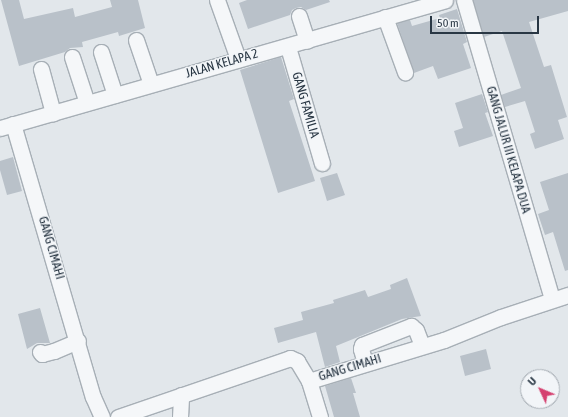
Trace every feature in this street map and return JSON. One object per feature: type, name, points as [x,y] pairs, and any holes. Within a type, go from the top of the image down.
[{"type":"street","points":[[217,0],[238,59]]},
{"type":"street","name":"JALAN KELAPA 2","points":[[7,126],[238,59],[307,41],[445,0]]},
{"type":"street","name":"GANG JALUR III KELAPA DUA","points":[[464,0],[552,299]]},
{"type":"street","points":[[298,16],[307,41]]},
{"type":"street","points":[[385,17],[405,72]]},
{"type":"street","points":[[136,40],[151,84]]},
{"type":"street","name":"GANG FAMILIA","points":[[288,46],[322,163]]},
{"type":"street","points":[[100,52],[116,95]]},
{"type":"street","points":[[72,58],[87,103]]},
{"type":"street","points":[[41,69],[53,113]]},
{"type":"street","name":"GANG CIMAHI","points":[[7,126],[78,341],[94,397],[102,417]]},
{"type":"street","name":"GANG CIMAHI","points":[[118,417],[290,358],[297,361],[310,381],[444,340],[552,299],[568,295]]},
{"type":"street","points":[[365,363],[361,349],[362,345],[411,326],[416,330],[422,346]]},
{"type":"street","points":[[40,352],[42,354],[54,351],[78,341]]},
{"type":"street","points":[[310,381],[320,417]]},
{"type":"street","points":[[180,417],[181,395]]},
{"type":"building","points":[[1,0],[19,0],[24,19],[73,8],[75,17],[112,7],[110,0],[138,0],[145,28],[119,36],[118,32],[82,42],[83,47],[70,48],[65,52],[19,66]]},
{"type":"building","points":[[247,0],[329,0],[330,2],[306,10],[301,7],[296,8],[292,10],[290,15],[248,29],[239,3]]},
{"type":"building","points":[[473,0],[568,0],[568,11],[529,22],[544,67],[551,65],[567,117],[558,120],[564,139],[535,149],[530,134],[535,132],[525,101],[505,107],[501,95],[521,88],[502,31],[484,37]]},
{"type":"building","points":[[457,9],[467,42],[463,44],[471,68],[438,79],[433,66],[414,73],[397,23],[410,20],[412,26],[440,18],[439,15]]},
{"type":"building","points":[[281,57],[294,99],[289,101],[315,181],[278,193],[240,70]]},
{"type":"building","points":[[482,94],[488,112],[485,113],[493,136],[459,147],[454,131],[463,128],[455,103]]},
{"type":"building","points":[[13,157],[22,191],[7,195],[0,170],[0,161]]},
{"type":"building","points":[[337,173],[345,195],[327,201],[320,178]]},
{"type":"building","points":[[568,173],[568,270],[565,271],[553,232],[545,235],[538,214],[549,210],[540,182]]},
{"type":"building","points":[[407,278],[421,316],[402,319],[336,346],[340,362],[325,367],[316,332],[278,343],[274,328],[303,320],[301,312],[334,303],[333,300],[365,290],[368,297],[391,289],[390,285]]},
{"type":"building","points":[[40,308],[50,343],[37,343],[27,349],[18,314]]},
{"type":"building","points":[[486,349],[491,369],[465,376],[460,356]]},
{"type":"building","points":[[351,378],[356,393],[353,393],[360,417],[334,417],[325,386]]}]
